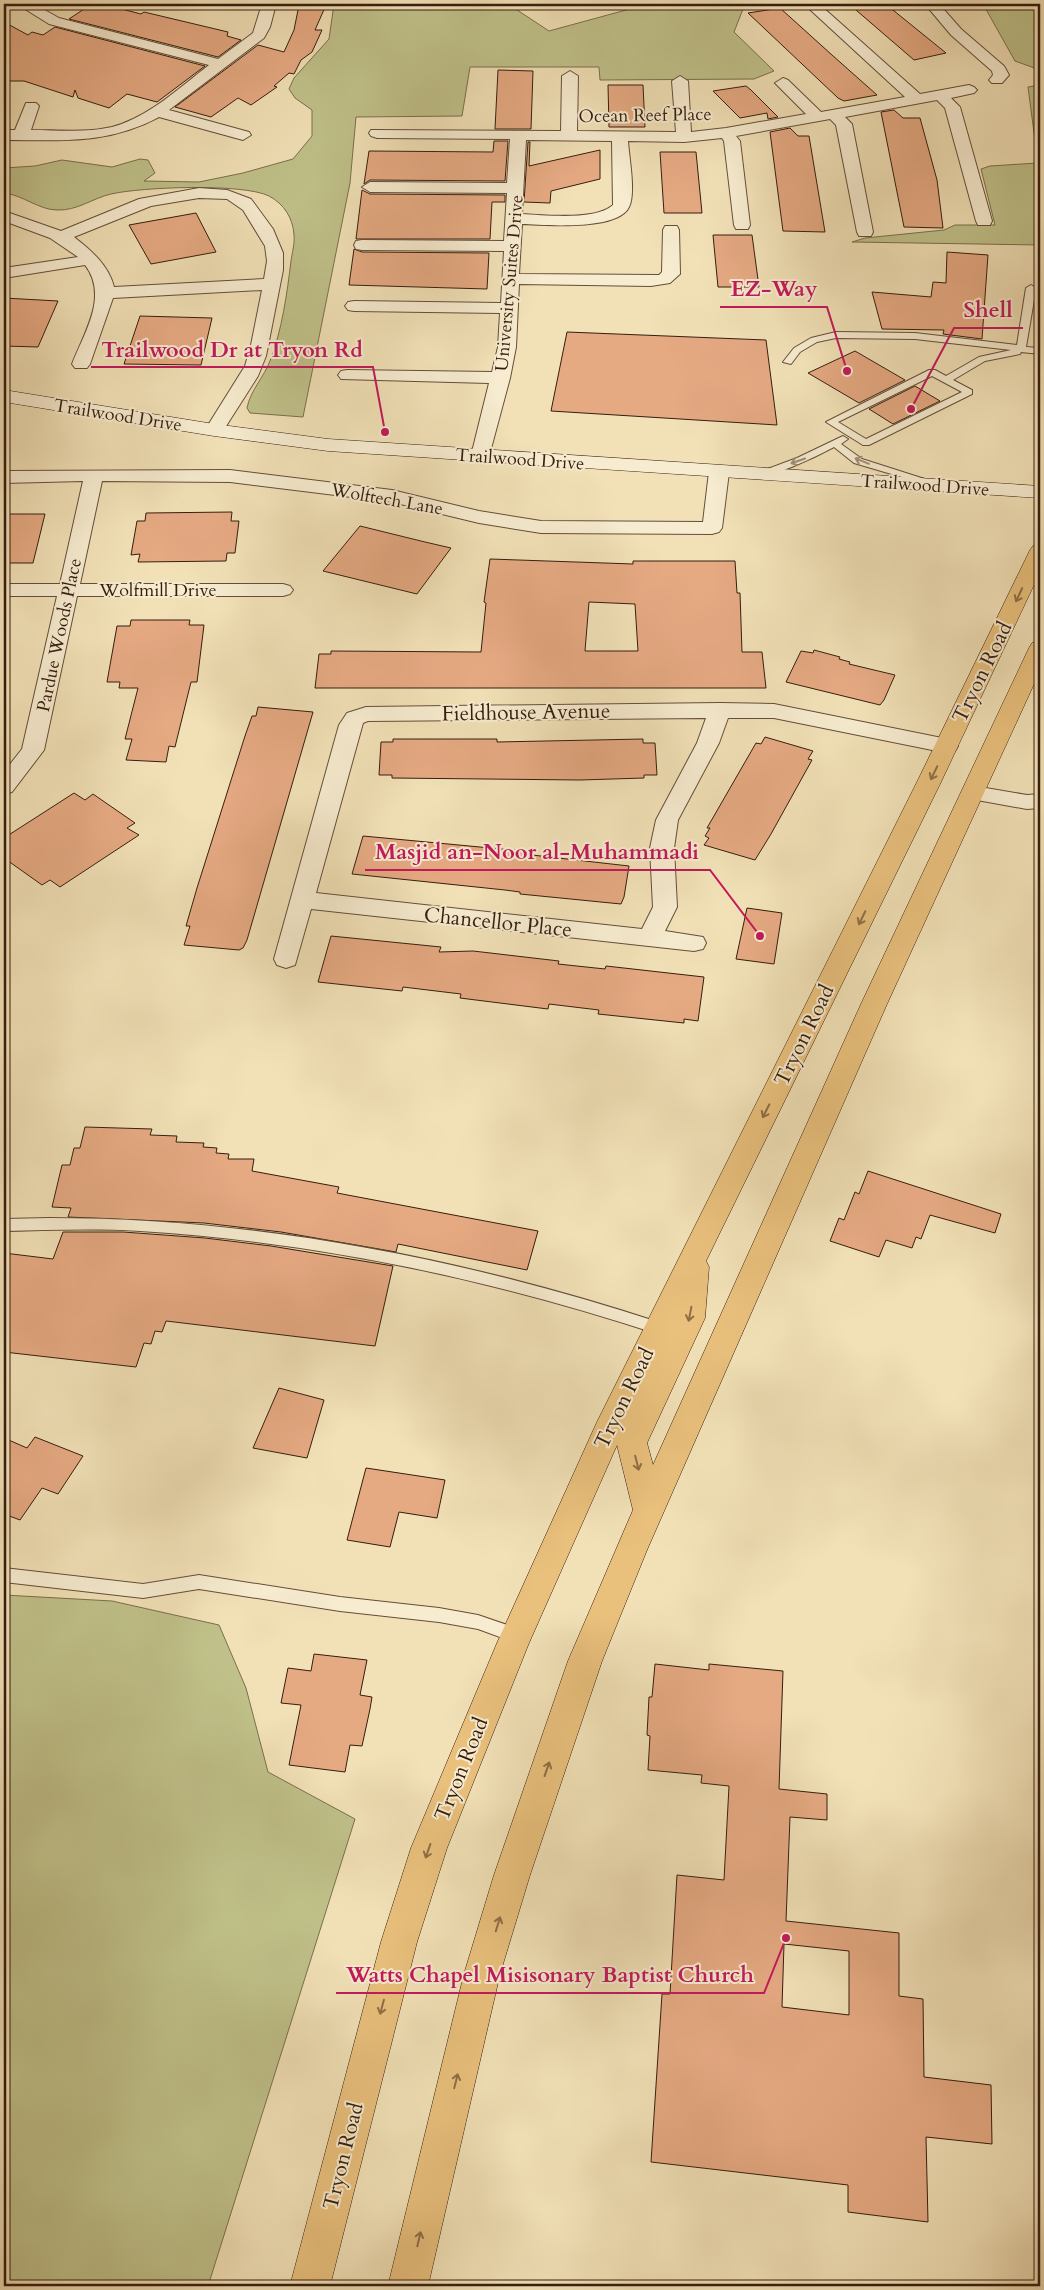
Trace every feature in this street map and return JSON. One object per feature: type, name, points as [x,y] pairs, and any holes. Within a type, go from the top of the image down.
[{"type":"main road","name":"Tryon Road","points":[[310,2286],[399,1942],[429,1848],[516,1635],[563,1528],[658,1328],[947,746],[1040,550]]},
{"type":"main road","name":"Tryon Road","points":[[408,2286],[482,1974],[512,1875],[585,1660],[649,1510],[874,1004],[1040,648]]},
{"type":"main road","points":[[649,1510],[632,1443],[690,1318],[697,1248]]},
{"type":"street","points":[[4,135],[92,134],[114,131],[134,124],[157,112],[259,36],[264,28],[269,4]]},
{"type":"street","points":[[811,4],[916,99]]},
{"type":"street","name":"Ocean Reef Place","points":[[377,133],[620,138],[684,137],[726,133],[941,96],[985,86],[1001,75],[999,69],[956,32],[932,4]]},
{"type":"street","points":[[35,6],[54,21],[221,64]]},
{"type":"street","points":[[569,137],[570,76]]},
{"type":"street","points":[[680,81],[684,137]]},
{"type":"street","points":[[784,83],[818,117]]},
{"type":"street","points":[[941,96],[952,107],[984,221]]},
{"type":"street","points":[[21,134],[32,106]]},
{"type":"street","points":[[157,112],[243,135]]},
{"type":"street","points":[[834,114],[844,124],[865,232]]},
{"type":"street","points":[[726,133],[732,142],[742,225]]},
{"type":"street","name":"University Suites Drive","points":[[481,456],[507,348],[512,219],[517,188],[518,136]]},
{"type":"street","points":[[512,219],[600,219],[615,215],[622,206],[620,138]]},
{"type":"street","points":[[370,187],[517,188]]},
{"type":"street","points":[[63,236],[136,203],[163,196],[209,193],[228,194],[242,200],[268,233],[276,250],[260,351],[249,376],[214,430]]},
{"type":"street","points":[[4,216],[63,236],[76,244],[102,276],[106,293],[82,364]]},
{"type":"street","points":[[510,279],[651,281],[664,279],[672,274],[671,230]]},
{"type":"street","points":[[362,245],[512,246]]},
{"type":"street","points":[[4,273],[58,266],[90,259]]},
{"type":"street","points":[[106,293],[271,284]]},
{"type":"street","points":[[354,306],[509,308]]},
{"type":"street","points":[[347,375],[501,378]]},
{"type":"street","name":"Trailwood Drive","points":[[4,396],[214,430],[328,445],[1040,492]]},
{"type":"street","name":"Wolftech Lane","points":[[4,477],[94,475],[230,476],[392,496],[479,517],[541,527],[712,528],[719,472]]},
{"type":"street","name":"Pardue Woods Place","points":[[4,787],[33,750],[94,475]]},
{"type":"street","name":"Wolfmill Drive","points":[[4,590],[283,590]]},
{"type":"street","points":[[650,938],[665,908],[662,848],[667,820],[708,743],[720,710]]},
{"type":"street","name":"Fieldhouse Avenue","points":[[286,959],[350,726],[355,718],[366,714],[774,711],[947,746]]},
{"type":"street","points":[[974,792],[1027,802],[1040,801]]},
{"type":"street","name":"Chancellor Place","points":[[302,900],[694,943]]},
{"type":"lane","points":[[1021,348],[1031,288]]},
{"type":"lane","points":[[788,362],[797,350],[814,340],[836,335],[915,336],[1040,351]]},
{"type":"lane","points":[[947,379],[982,359],[1014,352],[1040,351]]},
{"type":"lane","points":[[932,372],[947,379],[969,392],[939,403],[897,423],[866,443],[831,422],[932,372]]},
{"type":"lane","points":[[908,384],[922,392]]},
{"type":"lane","points":[[888,394],[900,402]]},
{"type":"lane","points":[[867,404],[880,412]]},
{"type":"lane","points":[[759,474],[801,460],[852,434]]},
{"type":"lane","points":[[835,443],[848,455],[858,460],[942,486]]},
{"type":"lane","points":[[4,1225],[57,1222],[166,1227],[287,1240],[528,1288],[658,1328]]},
{"type":"lane","points":[[4,1574],[143,1591],[199,1582],[340,1604],[439,1615],[478,1622],[516,1635]]},
{"type":"green space","points":[[334,4],[508,4],[549,31],[648,4],[745,4],[734,32],[774,71],[754,79],[600,80],[599,67],[470,67],[462,116],[356,117],[350,183],[303,417],[250,413],[247,408],[249,402],[267,367],[278,337],[294,245],[290,217],[279,203],[269,196],[238,189],[167,188],[111,194],[78,206],[57,210],[4,193],[4,168],[35,166],[62,160],[112,167],[140,159],[148,160],[155,173],[144,181],[199,182],[243,173],[293,159],[312,136],[312,110],[295,98],[289,89],[294,78],[329,39]]},
{"type":"green space","points":[[983,4],[1040,4],[1040,70],[1015,61]]},
{"type":"green space","points":[[1040,85],[1040,245],[852,242],[865,238],[944,230],[955,225],[995,225],[981,169],[990,166],[1038,163],[1028,87]]},
{"type":"green space","points":[[4,1595],[112,1601],[219,1625],[246,1688],[268,1772],[355,1819],[208,2286],[4,2286]]},
{"type":"building","points":[[849,4],[888,6],[946,53],[914,60]]},
{"type":"building","points":[[90,5],[107,9],[110,6],[141,14],[144,12],[228,32],[227,36],[241,40],[218,57],[69,19]]},
{"type":"building","points":[[299,5],[326,5],[315,30],[322,30],[312,52],[301,60],[294,74],[289,73],[274,86],[277,87],[251,105],[238,98],[211,117],[175,107],[258,45],[284,52],[294,30]]},
{"type":"building","points":[[780,8],[877,95],[844,101],[838,98],[748,13]]},
{"type":"building","points":[[4,22],[28,35],[32,32],[43,35],[55,27],[205,66],[157,102],[127,94],[109,108],[78,98],[75,90],[73,97],[24,81],[4,81]]},
{"type":"building","points":[[498,70],[533,71],[531,129],[495,129]]},
{"type":"building","points":[[608,85],[643,85],[645,127],[609,127]]},
{"type":"building","points":[[746,86],[778,117],[768,119],[767,113],[740,118],[713,91]]},
{"type":"building","points":[[894,110],[903,118],[920,118],[937,180],[943,228],[904,227],[881,112]]},
{"type":"building","points":[[790,128],[798,136],[809,136],[825,232],[783,231],[770,132]]},
{"type":"building","points":[[494,141],[508,141],[505,181],[370,180],[364,184],[369,151],[493,152]]},
{"type":"building","points":[[528,142],[530,142],[529,166],[600,150],[600,179],[551,191],[550,203],[524,202]]},
{"type":"building","points":[[660,152],[696,152],[702,213],[664,213]]},
{"type":"building","points":[[362,190],[370,194],[505,195],[505,202],[492,202],[490,239],[356,239]]},
{"type":"building","points":[[196,213],[216,252],[151,264],[129,225]]},
{"type":"building","points":[[713,235],[752,235],[759,287],[718,287]]},
{"type":"building","points":[[354,249],[362,252],[489,253],[487,289],[349,285]]},
{"type":"building","points":[[947,252],[988,255],[982,339],[943,334],[944,330],[882,329],[872,292],[931,297],[933,282],[946,283]]},
{"type":"building","points":[[4,298],[58,301],[38,347],[4,346]]},
{"type":"building","points":[[140,316],[212,318],[201,365],[124,364]]},
{"type":"building","points":[[567,332],[766,340],[777,425],[551,411]]},
{"type":"building","points":[[855,351],[905,380],[859,403],[808,373]]},
{"type":"building","points":[[915,386],[940,401],[893,424],[869,409]]},
{"type":"building","points":[[232,512],[231,521],[239,521],[235,553],[227,553],[226,561],[138,562],[140,554],[131,555],[137,521],[145,521],[146,513]]},
{"type":"building","points":[[7,514],[45,514],[33,563],[4,563],[4,528]]},
{"type":"building","points":[[360,526],[451,548],[417,594],[323,571]]},
{"type":"building","points":[[490,559],[633,564],[633,561],[735,561],[737,593],[740,593],[742,652],[762,652],[766,688],[315,688],[319,654],[331,654],[331,651],[481,652],[486,603],[484,602]],"holes":[[[589,602],[635,604],[638,651],[585,651]]]},
{"type":"building","points":[[131,620],[190,620],[189,625],[204,625],[197,682],[191,682],[175,747],[169,746],[166,762],[126,760],[132,739],[125,739],[138,688],[119,688],[120,682],[107,682],[117,626],[130,626]]},
{"type":"building","points":[[814,650],[840,657],[839,659],[850,662],[849,664],[895,675],[884,700],[880,705],[786,682],[801,651],[813,653]]},
{"type":"building","points":[[258,707],[313,712],[247,940],[243,948],[239,950],[184,945],[190,926],[186,926],[197,888],[245,736],[252,716],[256,716]]},
{"type":"building","points":[[765,737],[813,751],[808,759],[812,760],[771,834],[755,860],[704,845],[709,838],[705,836],[710,828],[707,828],[756,743],[761,744]]},
{"type":"building","points":[[393,739],[497,739],[497,742],[643,739],[643,743],[655,743],[657,775],[644,775],[644,778],[580,780],[392,778],[392,775],[379,775],[381,742],[393,742]]},
{"type":"building","points":[[74,793],[85,800],[93,794],[135,823],[127,828],[139,835],[60,887],[50,880],[42,885],[4,858],[4,838]]},
{"type":"building","points":[[363,836],[533,852],[532,855],[629,866],[624,897],[621,904],[352,874]]},
{"type":"building","points":[[747,908],[782,913],[774,964],[736,959]]},
{"type":"building","points":[[331,936],[441,947],[439,952],[473,951],[559,961],[558,964],[605,969],[606,966],[704,977],[698,1021],[684,1019],[684,1023],[598,1014],[599,1010],[549,1004],[548,1009],[460,998],[461,994],[403,987],[402,991],[318,982]]},
{"type":"building","points":[[85,1127],[152,1129],[150,1135],[177,1136],[176,1142],[204,1143],[203,1147],[217,1148],[216,1153],[229,1154],[228,1159],[254,1159],[252,1171],[339,1187],[337,1193],[538,1231],[527,1270],[398,1244],[396,1252],[281,1232],[204,1223],[68,1217],[71,1208],[52,1207],[62,1165],[70,1165],[74,1148],[80,1148]]},
{"type":"building","points":[[868,1171],[1001,1214],[995,1233],[930,1215],[921,1239],[916,1237],[912,1248],[886,1240],[879,1257],[830,1241],[839,1218],[844,1220],[855,1192],[859,1194]]},
{"type":"building","points":[[63,1232],[123,1232],[205,1238],[271,1246],[393,1266],[375,1346],[166,1321],[162,1332],[155,1331],[151,1344],[144,1343],[136,1367],[4,1352],[4,1253],[53,1259]]},
{"type":"building","points":[[279,1388],[324,1400],[307,1458],[253,1448]]},
{"type":"building","points":[[35,1437],[83,1456],[58,1494],[42,1488],[20,1520],[4,1514],[4,1438],[27,1448]]},
{"type":"building","points":[[366,1468],[445,1480],[437,1518],[399,1512],[390,1547],[347,1540]]},
{"type":"building","points":[[314,1654],[367,1660],[360,1695],[372,1697],[370,1709],[362,1746],[350,1745],[345,1772],[289,1765],[301,1705],[281,1703],[288,1668],[311,1671]]},
{"type":"building","points":[[655,1664],[709,1670],[709,1664],[783,1671],[779,1789],[827,1794],[827,1820],[790,1817],[786,1921],[899,1933],[899,1996],[923,1999],[924,2077],[991,2085],[992,2144],[926,2137],[928,2222],[848,2212],[848,2185],[651,2162],[662,1994],[670,1994],[677,1875],[724,1880],[729,1786],[701,1783],[702,1775],[648,1770],[650,1736],[647,1735],[649,1697],[652,1697]],"holes":[[[784,1944],[849,1951],[849,2015],[782,2007]]]},
{"type":"place","name":"EZ-Way","points":[[847,371]]},
{"type":"place","name":"Shell","points":[[911,409]]},
{"type":"place","name":"Trailwood Dr at Tryon Rd","points":[[385,432]]},
{"type":"place","name":"Masjid an-Noor al-Muhammadi","points":[[760,936]]},
{"type":"place","name":"Watts Chapel Misisonary Baptist Church","points":[[786,1938]]}]
